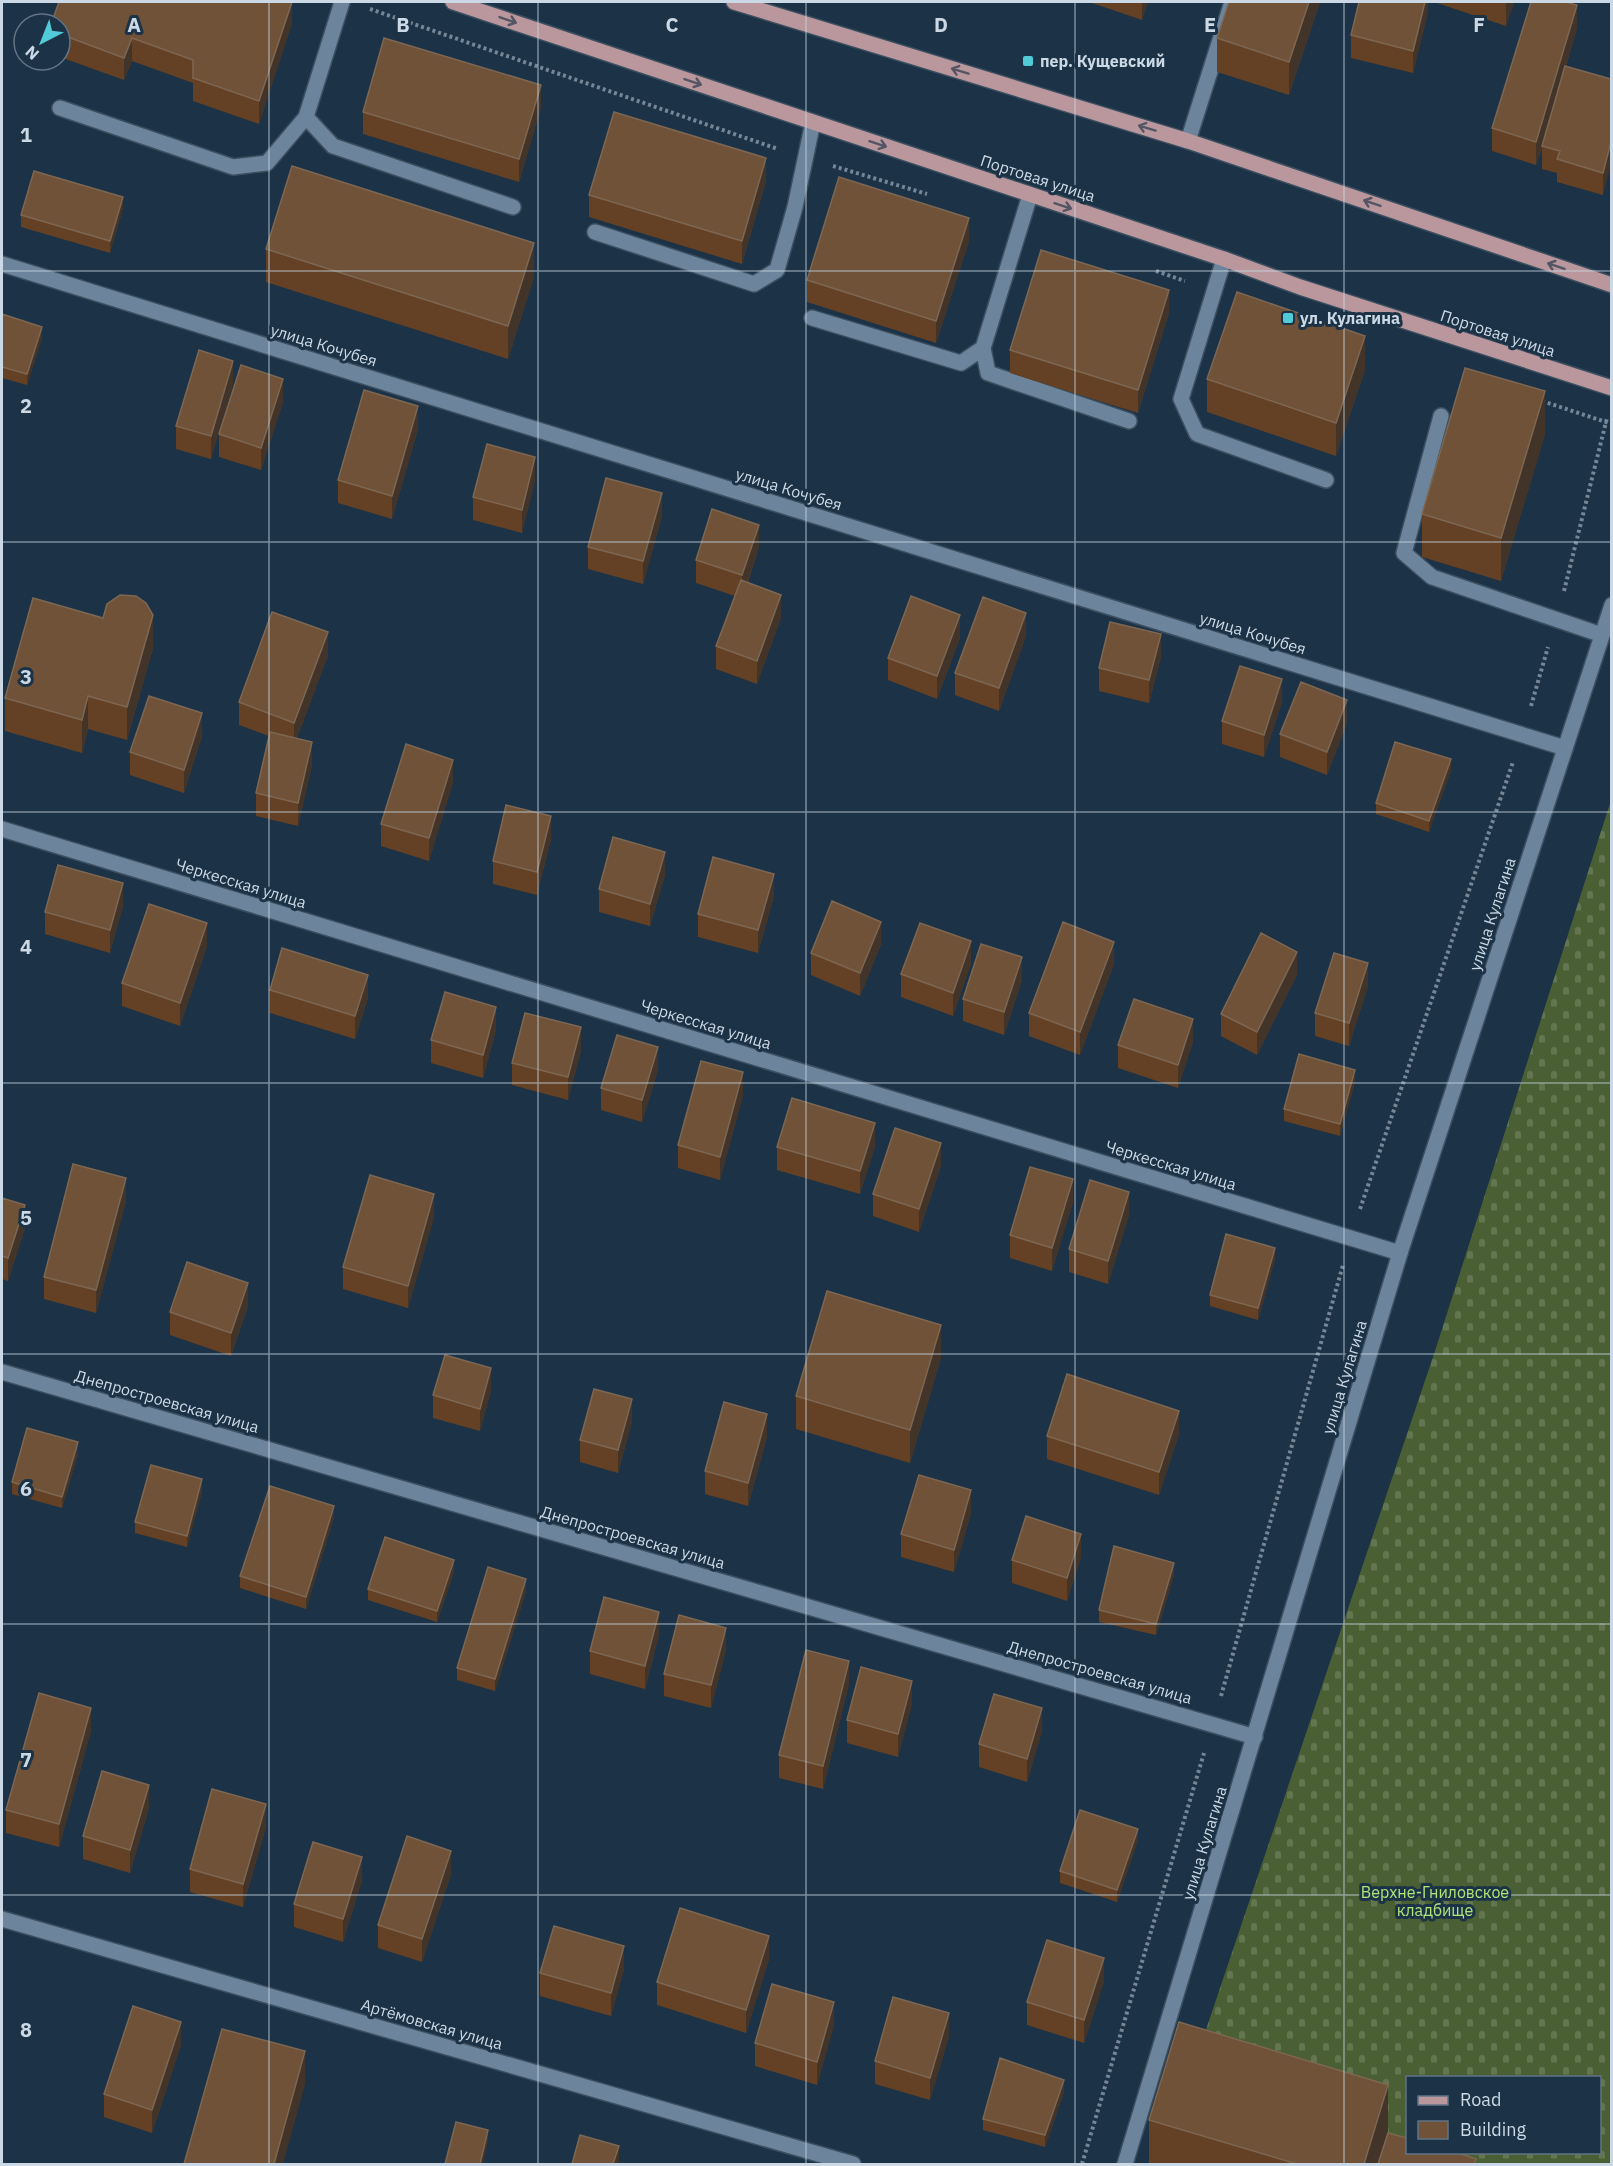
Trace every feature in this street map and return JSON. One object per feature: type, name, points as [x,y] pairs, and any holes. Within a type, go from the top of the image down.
[{"type":"main road","name":"Портовая улица","points":[[453,2],[1224,259],[1311,291],[1611,388]]},
{"type":"main road","points":[[734,2],[1188,141],[1611,285]]},
{"type":"street","points":[[60,108],[233,167],[267,163],[306,117],[342,2]]},
{"type":"street","points":[[1188,141],[1232,2]]},
{"type":"street","points":[[306,117],[333,146],[513,207]]},
{"type":"street","points":[[595,232],[754,284],[777,270],[813,122]]},
{"type":"street","points":[[1030,195],[983,348],[988,373],[1129,421]]},
{"type":"street","points":[[1224,259],[1181,399],[1197,434],[1326,480]]},
{"type":"street","name":"улица Кочубея","points":[[2,264],[1565,748]]},
{"type":"street","points":[[812,318],[961,363],[983,348]]},
{"type":"street","points":[[1441,416],[1404,553],[1432,577],[1602,635]]},
{"type":"street","name":"улица Кулагина","points":[[1125,2164],[1400,1253],[1611,605]]},
{"type":"street","name":"Черкесская улица","points":[[2,829],[1400,1253]]},
{"type":"street","name":"Днепростроевская улица","points":[[2,1372],[1255,1737]]},
{"type":"street","name":"Артёмовская улица","points":[[2,1919],[853,2164]]},
{"type":"path","points":[[369,9],[805,158],[930,196]]},
{"type":"path","points":[[1150,269],[1214,292]]},
{"type":"path","points":[[1538,399],[1611,424]]},
{"type":"path","points":[[1082,2164],[1213,1724],[1351,1238],[1522,735],[1557,620],[1609,414]]},
{"type":"green space","name":"Верхне-Гниловское кладбище","points":[[1611,800],[1611,2164],[1467,2164],[1431,2154],[1601,2154],[1601,2076],[1406,2076],[1406,2146],[1189,2080],[1435,1351]]},
{"type":"building","points":[[59,2],[292,2],[259,101],[193,78],[193,60],[132,38],[124,58],[72,38],[72,12],[55,12]]},
{"type":"building","points":[[1229,2],[1309,2],[1289,62],[1217,38]]},
{"type":"building","points":[[1359,2],[1425,2],[1413,51],[1351,35]]},
{"type":"building","points":[[1531,2],[1565,2],[1577,5],[1536,142],[1492,128]]},
{"type":"building","points":[[384,38],[541,85],[519,159],[363,112]]},
{"type":"building","points":[[1565,66],[1611,79],[1611,142],[1603,173],[1557,159],[1560,151],[1542,146]]},
{"type":"building","points":[[614,112],[766,158],[742,241],[589,195]]},
{"type":"building","points":[[292,166],[534,243],[508,326],[266,249]]},
{"type":"building","points":[[34,171],[123,197],[110,241],[21,215]]},
{"type":"building","points":[[839,177],[969,218],[936,321],[807,280]]},
{"type":"building","points":[[1041,250],[1169,290],[1138,390],[1010,350]]},
{"type":"building","points":[[1237,292],[1365,336],[1336,423],[1207,379]]},
{"type":"building","points":[[2,314],[42,327],[27,374],[2,367]]},
{"type":"building","points":[[199,350],[233,361],[211,436],[176,426]]},
{"type":"building","points":[[241,365],[283,379],[261,448],[219,434]]},
{"type":"building","points":[[1465,368],[1545,391],[1501,538],[1422,514]]},
{"type":"building","points":[[364,390],[418,406],[392,496],[338,480]]},
{"type":"building","points":[[487,444],[535,457],[522,510],[473,497]]},
{"type":"building","points":[[606,478],[662,493],[643,561],[588,547]]},
{"type":"building","points":[[712,509],[759,525],[742,575],[696,560]]},
{"type":"building","points":[[741,580],[781,595],[757,661],[716,646]]},
{"type":"building","points":[[120,595],[136,596],[146,603],[153,615],[127,707],[88,696],[82,720],[5,698],[33,598],[103,618],[107,604]]},
{"type":"building","points":[[911,596],[960,615],[937,676],[888,658]]},
{"type":"building","points":[[983,597],[1026,613],[999,688],[955,673]]},
{"type":"building","points":[[272,612],[328,632],[294,723],[239,702]]},
{"type":"building","points":[[1110,622],[1161,634],[1149,680],[1099,668]]},
{"type":"building","points":[[1240,666],[1282,679],[1264,735],[1222,721]]},
{"type":"building","points":[[1301,682],[1347,700],[1327,752],[1280,734]]},
{"type":"building","points":[[149,696],[202,713],[184,770],[130,752]]},
{"type":"building","points":[[270,732],[312,742],[298,803],[256,793]]},
{"type":"building","points":[[1395,742],[1451,759],[1429,821],[1376,803]]},
{"type":"building","points":[[406,744],[453,760],[429,838],[381,824]]},
{"type":"building","points":[[506,805],[551,816],[537,872],[493,861]]},
{"type":"building","points":[[613,837],[665,852],[650,904],[599,889]]},
{"type":"building","points":[[713,857],[774,874],[758,930],[698,914]]},
{"type":"building","points":[[58,865],[123,883],[110,930],[45,912]]},
{"type":"building","points":[[832,901],[881,922],[860,973],[811,953]]},
{"type":"building","points":[[149,904],[207,923],[180,1003],[122,983]]},
{"type":"building","points":[[1063,922],[1114,942],[1080,1032],[1029,1013]]},
{"type":"building","points":[[920,923],[971,941],[953,993],[901,974]]},
{"type":"building","points":[[1261,933],[1297,952],[1257,1032],[1221,1014]]},
{"type":"building","points":[[981,944],[1022,957],[1004,1012],[963,999]]},
{"type":"building","points":[[282,948],[368,975],[355,1016],[270,990]]},
{"type":"building","points":[[1334,953],[1368,963],[1349,1023],[1315,1013]]},
{"type":"building","points":[[445,992],[496,1007],[483,1055],[431,1040]]},
{"type":"building","points":[[1134,999],[1193,1019],[1178,1065],[1118,1045]]},
{"type":"building","points":[[525,1013],[581,1027],[568,1077],[512,1063]]},
{"type":"building","points":[[617,1035],[658,1047],[642,1100],[601,1088]]},
{"type":"building","points":[[1299,1054],[1355,1070],[1340,1124],[1284,1109]]},
{"type":"building","points":[[701,1061],[743,1072],[720,1157],[678,1145]]},
{"type":"building","points":[[792,1098],[875,1123],[860,1171],[777,1147]]},
{"type":"building","points":[[895,1128],[941,1143],[919,1209],[873,1194]]},
{"type":"building","points":[[73,1164],[126,1178],[96,1290],[44,1277]]},
{"type":"building","points":[[1030,1167],[1073,1179],[1052,1248],[1010,1235]]},
{"type":"building","points":[[370,1175],[434,1194],[408,1286],[343,1267]]},
{"type":"building","points":[[1090,1180],[1129,1192],[1108,1261],[1069,1249]]},
{"type":"building","points":[[2,1198],[25,1205],[8,1258],[2,1256]]},
{"type":"building","points":[[1226,1234],[1275,1248],[1258,1308],[1210,1295]]},
{"type":"building","points":[[187,1262],[248,1283],[231,1333],[170,1312]]},
{"type":"building","points":[[827,1291],[941,1325],[910,1430],[796,1396]]},
{"type":"building","points":[[445,1355],[491,1368],[480,1409],[433,1395]]},
{"type":"building","points":[[1067,1374],[1179,1411],[1159,1472],[1047,1436]]},
{"type":"building","points":[[594,1389],[632,1399],[618,1450],[580,1440]]},
{"type":"building","points":[[724,1402],[767,1414],[748,1483],[705,1471]]},
{"type":"building","points":[[27,1428],[78,1442],[62,1497],[12,1482]]},
{"type":"building","points":[[151,1465],[202,1479],[187,1536],[135,1522]]},
{"type":"building","points":[[919,1475],[971,1490],[954,1550],[901,1534]]},
{"type":"building","points":[[270,1486],[334,1506],[306,1597],[240,1576]]},
{"type":"building","points":[[1026,1516],[1081,1534],[1067,1578],[1012,1560]]},
{"type":"building","points":[[385,1537],[454,1560],[437,1611],[368,1589]]},
{"type":"building","points":[[1114,1546],[1174,1563],[1156,1624],[1099,1610]]},
{"type":"building","points":[[488,1567],[526,1579],[495,1679],[457,1668]]},
{"type":"building","points":[[604,1597],[659,1612],[645,1666],[590,1651]]},
{"type":"building","points":[[679,1615],[726,1628],[711,1685],[664,1674]]},
{"type":"building","points":[[806,1650],[849,1661],[823,1766],[779,1755]]},
{"type":"building","points":[[861,1667],[912,1681],[898,1734],[847,1720]]},
{"type":"building","points":[[39,1693],[91,1708],[59,1824],[6,1810]]},
{"type":"building","points":[[994,1694],[1042,1708],[1027,1759],[979,1744]]},
{"type":"building","points":[[102,1771],[149,1785],[130,1850],[83,1836]]},
{"type":"building","points":[[212,1789],[266,1804],[243,1884],[190,1869]]},
{"type":"building","points":[[1080,1810],[1138,1829],[1117,1890],[1060,1871]]},
{"type":"building","points":[[407,1836],[451,1851],[422,1939],[378,1925]]},
{"type":"building","points":[[313,1842],[362,1857],[343,1919],[294,1904]]},
{"type":"building","points":[[680,1908],[769,1936],[746,2010],[657,1982]]},
{"type":"building","points":[[554,1926],[624,1946],[611,1993],[540,1973]]},
{"type":"building","points":[[1047,1940],[1104,1958],[1084,2020],[1027,2002]]},
{"type":"building","points":[[772,1984],[834,2002],[817,2062],[755,2043]]},
{"type":"building","points":[[893,1997],[949,2013],[930,2078],[875,2061]]},
{"type":"building","points":[[133,2006],[181,2022],[152,2110],[104,2094]]},
{"type":"building","points":[[1179,2022],[1388,2085],[1364,2164],[1297,2164],[1149,2120]]},
{"type":"building","points":[[222,2029],[305,2051],[274,2164],[184,2164]]},
{"type":"building","points":[[1000,2058],[1064,2080],[1045,2135],[983,2119]]},
{"type":"building","points":[[456,2122],[488,2130],[480,2164],[445,2164]]},
{"type":"building","points":[[1388,2133],[1406,2138],[1406,2154],[1461,2154],[1476,2159],[1474,2164],[1378,2164]]},
{"type":"building","points":[[580,2135],[619,2146],[613,2164],[572,2164]]},
{"type":"place","name":"пер. Кущевский","points":[[1028,61]]},
{"type":"place","name":"ул. Кулагина","points":[[1288,318]]}]
